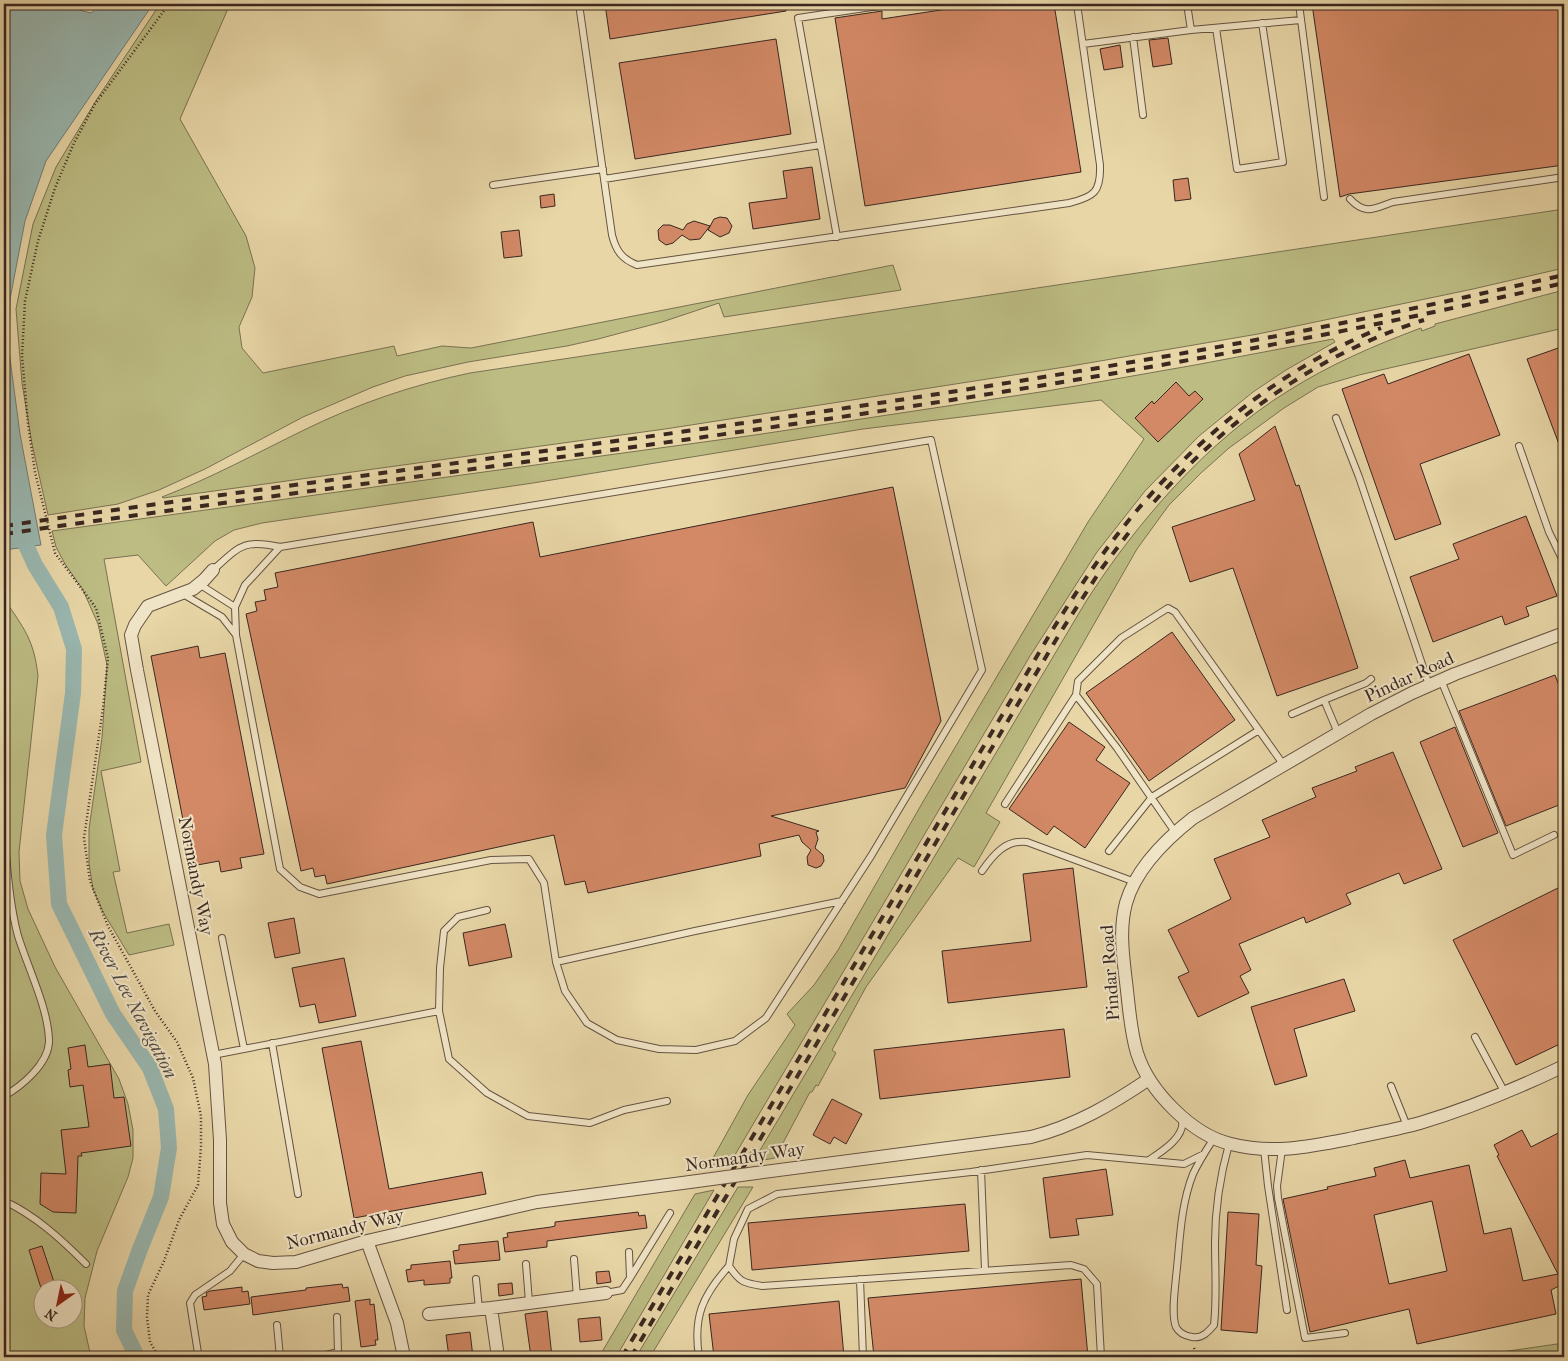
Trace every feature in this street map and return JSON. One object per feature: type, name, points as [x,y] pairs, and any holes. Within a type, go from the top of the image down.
[{"type":"street","name":"Normandy Way","points":[[213,570],[199,584],[148,606],[135,625],[131,635],[213,1055],[219,1111],[220,1203],[223,1224],[232,1242],[244,1254],[258,1261],[273,1263],[296,1262],[367,1241],[537,1202],[1038,1135],[1052,1132],[1082,1119],[1116,1101],[1149,1079]]},
{"type":"street","name":"Pindar Road","points":[[1564,633],[1429,685],[1371,714],[1193,818],[1175,832],[1146,864],[1128,898],[1123,917],[1123,945],[1133,1037],[1137,1053],[1149,1079],[1181,1115],[1201,1131],[1229,1144],[1264,1149],[1282,1149],[1317,1145],[1407,1126],[1505,1093],[1564,1066]]},
{"type":"street","points":[[367,1241],[397,1323],[404,1357]]},
{"type":"street","points":[[429,1314],[485,1309],[606,1293]]},
{"type":"street","points":[[485,1309],[498,1357]]},
{"type":"lane","points":[[579,4],[614,246],[628,262],[638,265],[1069,203],[1090,198],[1099,185],[1101,177],[1077,4]]},
{"type":"lane","points":[[837,237],[798,18],[892,4]]},
{"type":"lane","points":[[1187,4],[1190,30]]},
{"type":"lane","points":[[1299,4],[1324,197]]},
{"type":"lane","points":[[1083,44],[1190,30],[1301,20]]},
{"type":"lane","points":[[1216,28],[1237,169],[1284,162],[1262,23]]},
{"type":"lane","points":[[1133,37],[1143,115]]},
{"type":"lane","points":[[604,179],[820,145]]},
{"type":"lane","points":[[493,185],[602,169]]},
{"type":"lane","points":[[1350,199],[1366,210],[1393,202],[1564,177]]},
{"type":"lane","points":[[1336,418],[1359,477],[1429,685]]},
{"type":"lane","points":[[213,570],[240,547],[259,542],[280,547],[931,440],[982,670],[871,856],[766,1018],[734,1041],[696,1050],[659,1049],[617,1040],[587,1023],[565,991],[556,962],[544,883],[529,860],[491,860],[319,894],[300,887],[280,869],[236,635],[235,607],[245,585],[280,547]]},
{"type":"lane","points":[[1519,446],[1549,532],[1564,563]]},
{"type":"lane","points":[[199,584],[235,607]]},
{"type":"lane","points":[[181,593],[222,618],[236,635]]},
{"type":"lane","points":[[1005,804],[1076,695],[1078,681],[1121,638],[1168,608],[1175,612],[1284,764]]},
{"type":"lane","points":[[4,638],[4,701]]},
{"type":"lane","points":[[1292,714],[1366,683],[1371,679]]},
{"type":"lane","points":[[1441,680],[1513,855],[1554,836]]},
{"type":"lane","points":[[1076,695],[1152,797],[1175,832]]},
{"type":"lane","points":[[1324,700],[1338,733]]},
{"type":"lane","points":[[1109,851],[1152,797],[1259,730]]},
{"type":"lane","points":[[4,830],[9,886],[18,935],[46,1019],[49,1043],[46,1053],[25,1082],[4,1096]]},
{"type":"lane","points":[[982,871],[998,851],[1017,841],[1027,842],[1135,882]]},
{"type":"lane","points":[[556,962],[842,901]]},
{"type":"lane","points":[[487,910],[458,917],[444,932],[440,968],[439,1011],[449,1059],[487,1093],[528,1116],[590,1123],[624,1110],[667,1101]]},
{"type":"lane","points":[[222,938],[244,1049]]},
{"type":"lane","points":[[213,1055],[439,1011]]},
{"type":"lane","points":[[1475,1037],[1505,1093]]},
{"type":"lane","points":[[272,1044],[298,1194]]},
{"type":"lane","points":[[1391,1086],[1407,1126]]},
{"type":"lane","points":[[1148,1160],[1167,1148],[1178,1135],[1183,1122],[1181,1115]]},
{"type":"lane","points":[[1214,1138],[1193,1175],[1186,1197],[1178,1250],[1174,1303],[1177,1328],[1181,1333],[1194,1338],[1203,1336],[1214,1324],[1216,1290],[1215,1240],[1223,1164],[1229,1144]]},
{"type":"lane","points":[[1264,1149],[1287,1310]]},
{"type":"lane","points":[[1282,1149],[1279,1167],[1278,1198],[1305,1338],[1345,1334]]},
{"type":"lane","points":[[698,1357],[696,1338],[698,1315],[714,1283],[729,1266],[734,1239],[748,1209],[777,1194],[982,1170],[1087,1155],[1184,1164],[1204,1154]]},
{"type":"lane","points":[[982,1170],[985,1270]]},
{"type":"lane","points":[[4,1201],[15,1206],[52,1232],[86,1264]]},
{"type":"lane","points":[[606,1293],[622,1290],[670,1213]]},
{"type":"lane","points":[[629,1252],[630,1278]]},
{"type":"lane","points":[[202,1357],[198,1353],[190,1303],[195,1295],[230,1271],[244,1254]]},
{"type":"lane","points":[[574,1259],[577,1297]]},
{"type":"lane","points":[[526,1264],[529,1302]]},
{"type":"lane","points":[[729,1266],[745,1284],[762,1286],[1071,1265],[1084,1269],[1097,1284],[1101,1357]]},
{"type":"lane","points":[[476,1279],[485,1309]]},
{"type":"lane","points":[[860,1279],[863,1357]]},
{"type":"lane","points":[[318,1357],[338,1352],[337,1317]]},
{"type":"lane","points":[[277,1325],[280,1357]]},
{"type":"path","points":[[159,1357],[150,1342],[147,1317],[148,1294],[164,1261],[179,1220],[198,1185],[201,1116],[193,1078],[177,1042],[154,1011],[108,926],[90,881],[84,838],[103,708],[108,658],[96,608],[55,553],[35,472],[28,424],[22,356],[25,301],[38,241],[55,188],[74,143],[95,104],[169,4]]},
{"type":"path","points":[[1550,1357],[1564,1354]]},
{"type":"green space","points":[[160,4],[230,4],[180,119],[246,236],[255,268],[252,297],[239,327],[242,348],[263,373],[394,346],[397,356],[442,346],[471,348],[893,265],[901,290],[724,317],[719,303],[662,322],[598,339],[468,362],[405,376],[373,387],[303,417],[205,469],[159,490],[118,504],[48,515],[32,444],[22,383],[16,309],[33,224],[56,167],[97,99]]},
{"type":"green space","points":[[1564,209],[1564,268],[1258,334],[1065,367],[665,429],[162,497],[216,474],[344,412],[406,389],[470,373]]},
{"type":"green space","points":[[1564,290],[1564,328],[1359,375],[1318,387],[1284,408],[1229,448],[1169,505],[1137,549],[986,813],[1000,822],[974,867],[958,858],[866,987],[832,1050],[836,1053],[818,1086],[816,1085],[812,1092],[810,1092],[775,1158],[753,1162],[1085,603],[1127,543],[1175,486],[1229,434],[1258,411],[1288,391],[1336,364],[1421,328],[1422,331],[1435,326],[1435,324]]},
{"type":"green space","points":[[1333,339],[1335,342],[1286,370],[1253,392],[1199,436],[1145,491],[1097,552],[1030,656],[729,1165],[698,1169],[713,1158],[748,1095],[795,1025],[787,1014],[814,985],[838,950],[1088,522],[1144,439],[1101,400],[863,429],[533,483],[262,523],[234,530],[215,541],[166,586],[138,555],[104,559],[141,762],[101,771],[120,871],[113,872],[127,933],[169,924],[174,945],[129,955],[103,912],[93,889],[89,863],[89,829],[102,738],[107,665],[98,624],[83,590],[56,547],[52,531],[755,435],[1047,391]]},
{"type":"green space","points":[[4,599],[31,643],[38,676],[19,852],[20,881],[28,909],[55,967],[119,1079],[128,1104],[133,1130],[133,1158],[128,1177],[97,1251],[85,1298],[84,1326],[91,1357],[4,1357]]},
{"type":"green space","points":[[738,1187],[753,1187],[650,1357],[636,1357]]},
{"type":"green space","points":[[714,1190],[616,1357],[599,1357],[695,1194]]},
{"type":"green space","points":[[1564,1343],[1564,1357],[1467,1357]]},
{"type":"water","points":[[4,4],[74,4],[79,10],[91,13],[102,4],[153,4],[46,161],[25,221],[10,299],[9,351],[20,434],[41,545],[4,550]]},
{"type":"building","points":[[605,4],[785,4],[786,11],[610,39]]},
{"type":"building","points":[[980,4],[1054,4],[1081,172],[865,206],[835,18],[882,11],[882,19]]},
{"type":"building","points":[[1312,4],[1564,4],[1564,165],[1349,194],[1340,197]]},
{"type":"building","points":[[1168,38],[1172,64],[1153,67],[1149,40]]},
{"type":"building","points":[[776,39],[791,134],[635,159],[619,63]]},
{"type":"building","points":[[1120,45],[1123,67],[1104,70],[1100,49]]},
{"type":"building","points":[[812,167],[820,219],[753,229],[749,203],[787,198],[783,171]]},
{"type":"building","points":[[1188,178],[1191,199],[1175,201],[1173,180]]},
{"type":"building","points":[[554,194],[555,206],[541,208],[540,196]]},
{"type":"building","points":[[720,217],[727,218],[732,226],[729,233],[720,237],[708,230],[714,219]]},
{"type":"building","points":[[694,221],[710,226],[700,239],[690,240],[682,235],[673,243],[666,245],[659,240],[658,230],[663,225],[670,225],[683,230],[687,224]]},
{"type":"building","points":[[519,230],[522,256],[504,258],[501,232]]},
{"type":"building","points":[[1564,346],[1564,455],[1563,455],[1527,359]]},
{"type":"building","points":[[1469,354],[1500,435],[1420,464],[1441,524],[1395,540],[1342,389],[1384,374],[1388,384]]},
{"type":"building","points":[[1176,382],[1189,396],[1195,391],[1203,399],[1158,442],[1135,418],[1152,401],[1154,404]]},
{"type":"building","points":[[1275,426],[1296,486],[1299,485],[1358,668],[1277,696],[1233,568],[1190,582],[1172,527],[1255,500],[1239,454]]},
{"type":"building","points":[[893,487],[941,721],[905,788],[771,816],[819,831],[816,832],[818,839],[815,848],[823,855],[824,861],[821,866],[816,868],[808,865],[807,857],[811,850],[802,842],[799,835],[759,844],[761,856],[588,893],[585,881],[565,885],[554,835],[327,884],[325,875],[315,877],[313,868],[301,871],[246,614],[257,611],[255,602],[266,600],[264,590],[278,587],[275,573],[533,522],[540,557]]},
{"type":"building","points":[[1526,516],[1557,596],[1526,607],[1529,616],[1505,625],[1502,616],[1433,642],[1410,577],[1459,559],[1453,544]]},
{"type":"building","points":[[1172,632],[1235,720],[1149,781],[1086,693]]},
{"type":"building","points":[[198,646],[200,658],[225,653],[264,854],[240,858],[242,868],[221,872],[219,861],[192,866],[151,656]]},
{"type":"building","points":[[1555,675],[1564,699],[1564,803],[1506,826],[1459,711]]},
{"type":"building","points":[[1069,722],[1105,747],[1096,760],[1130,783],[1085,848],[1054,826],[1047,835],[1009,809]]},
{"type":"building","points":[[1455,727],[1498,833],[1463,847],[1420,742]]},
{"type":"building","points":[[1393,752],[1442,869],[1404,884],[1399,873],[1346,894],[1351,904],[1306,923],[1304,917],[1239,944],[1251,970],[1240,976],[1249,993],[1198,1017],[1178,977],[1189,972],[1168,930],[1231,899],[1214,859],[1270,837],[1262,820],[1316,797],[1312,788],[1357,771],[1355,767]]},
{"type":"building","points":[[1073,868],[1087,987],[948,1003],[942,951],[1031,941],[1023,874]]},
{"type":"building","points":[[1564,885],[1564,1042],[1516,1065],[1453,940]]},
{"type":"building","points":[[294,918],[300,953],[275,958],[268,923]]},
{"type":"building","points":[[505,924],[512,957],[469,966],[463,933]]},
{"type":"building","points":[[344,958],[356,1016],[319,1023],[315,1004],[300,1007],[292,968]]},
{"type":"building","points":[[1344,979],[1355,1011],[1294,1029],[1307,1076],[1275,1085],[1251,1007]]},
{"type":"building","points":[[1064,1029],[1070,1077],[880,1099],[874,1050]]},
{"type":"building","points":[[361,1041],[389,1189],[482,1172],[486,1194],[354,1218],[322,1048]]},
{"type":"building","points":[[85,1045],[88,1067],[110,1064],[114,1098],[124,1097],[131,1146],[81,1153],[82,1156],[78,1156],[76,1213],[53,1212],[40,1204],[41,1173],[66,1174],[61,1130],[89,1127],[83,1085],[70,1087],[68,1070],[71,1069],[68,1048]]},
{"type":"building","points":[[832,1099],[862,1114],[846,1144],[834,1137],[830,1144],[813,1135]]},
{"type":"building","points":[[1522,1130],[1531,1147],[1564,1130],[1564,1286],[1563,1284],[1551,1290],[1556,1314],[1417,1344],[1409,1309],[1310,1332],[1283,1199],[1376,1176],[1374,1168],[1405,1160],[1410,1178],[1469,1165],[1484,1234],[1511,1228],[1523,1281],[1558,1274],[1497,1156],[1499,1155],[1494,1145]],"holes":[[[1432,1201],[1447,1271],[1389,1284],[1374,1215]]]},
{"type":"building","points":[[1106,1169],[1113,1215],[1076,1219],[1079,1235],[1050,1238],[1043,1178]]},
{"type":"building","points":[[965,1204],[969,1251],[752,1270],[748,1223]]},
{"type":"building","points":[[638,1212],[639,1216],[645,1215],[647,1228],[547,1241],[547,1247],[505,1252],[503,1238],[508,1237],[507,1233],[551,1227],[555,1226],[555,1222]]},
{"type":"building","points":[[1228,1212],[1259,1214],[1256,1265],[1262,1266],[1257,1333],[1221,1330]]},
{"type":"building","points":[[498,1241],[500,1260],[455,1264],[453,1251],[459,1250],[459,1245]]},
{"type":"building","points":[[42,1246],[53,1278],[38,1278],[29,1250]]},
{"type":"building","points":[[450,1261],[452,1278],[450,1278],[450,1283],[424,1285],[424,1280],[408,1282],[406,1270],[411,1269],[411,1265]]},
{"type":"building","points":[[609,1271],[611,1282],[597,1284],[596,1272]]},
{"type":"building","points":[[1081,1279],[1088,1357],[874,1357],[868,1298]]},
{"type":"building","points":[[512,1283],[513,1294],[499,1296],[498,1284]]},
{"type":"building","points":[[342,1284],[343,1288],[348,1287],[350,1301],[253,1315],[251,1297]]},
{"type":"building","points":[[242,1287],[242,1292],[248,1291],[250,1304],[204,1310],[202,1297],[207,1296],[206,1293]]},
{"type":"building","points":[[370,1299],[370,1305],[374,1304],[378,1340],[375,1340],[376,1345],[361,1347],[355,1301]]},
{"type":"building","points":[[839,1301],[844,1357],[714,1357],[709,1314]]},
{"type":"building","points":[[547,1311],[552,1357],[531,1357],[525,1314]]},
{"type":"building","points":[[600,1317],[602,1340],[580,1342],[578,1319]]},
{"type":"building","points":[[470,1332],[473,1357],[449,1357],[446,1335]]},
{"type":"waterway","name":"River Lee Navigation","points":[[4,497],[35,565],[61,607],[74,649],[73,693],[54,835],[59,904],[113,1014],[150,1068],[166,1109],[169,1148],[161,1197],[125,1291],[124,1330],[137,1357]]},
{"type":"railway","points":[[4,526],[717,427],[1002,384],[1302,331],[1564,275]]},
{"type":"railway","points":[[4,534],[591,453],[982,395],[1177,362],[1371,325],[1564,283]]},
{"type":"railway","points":[[1154,502],[1182,472],[1243,417],[1311,370],[1385,334],[1424,320]]},
{"type":"railway","points":[[622,1357],[1053,629],[1108,546],[1144,502],[1173,471],[1203,441],[1236,414],[1270,388],[1305,366],[1342,345],[1381,328]]},
{"type":"railway","points":[[631,1357],[1060,633],[1102,568],[1130,531]]}]
